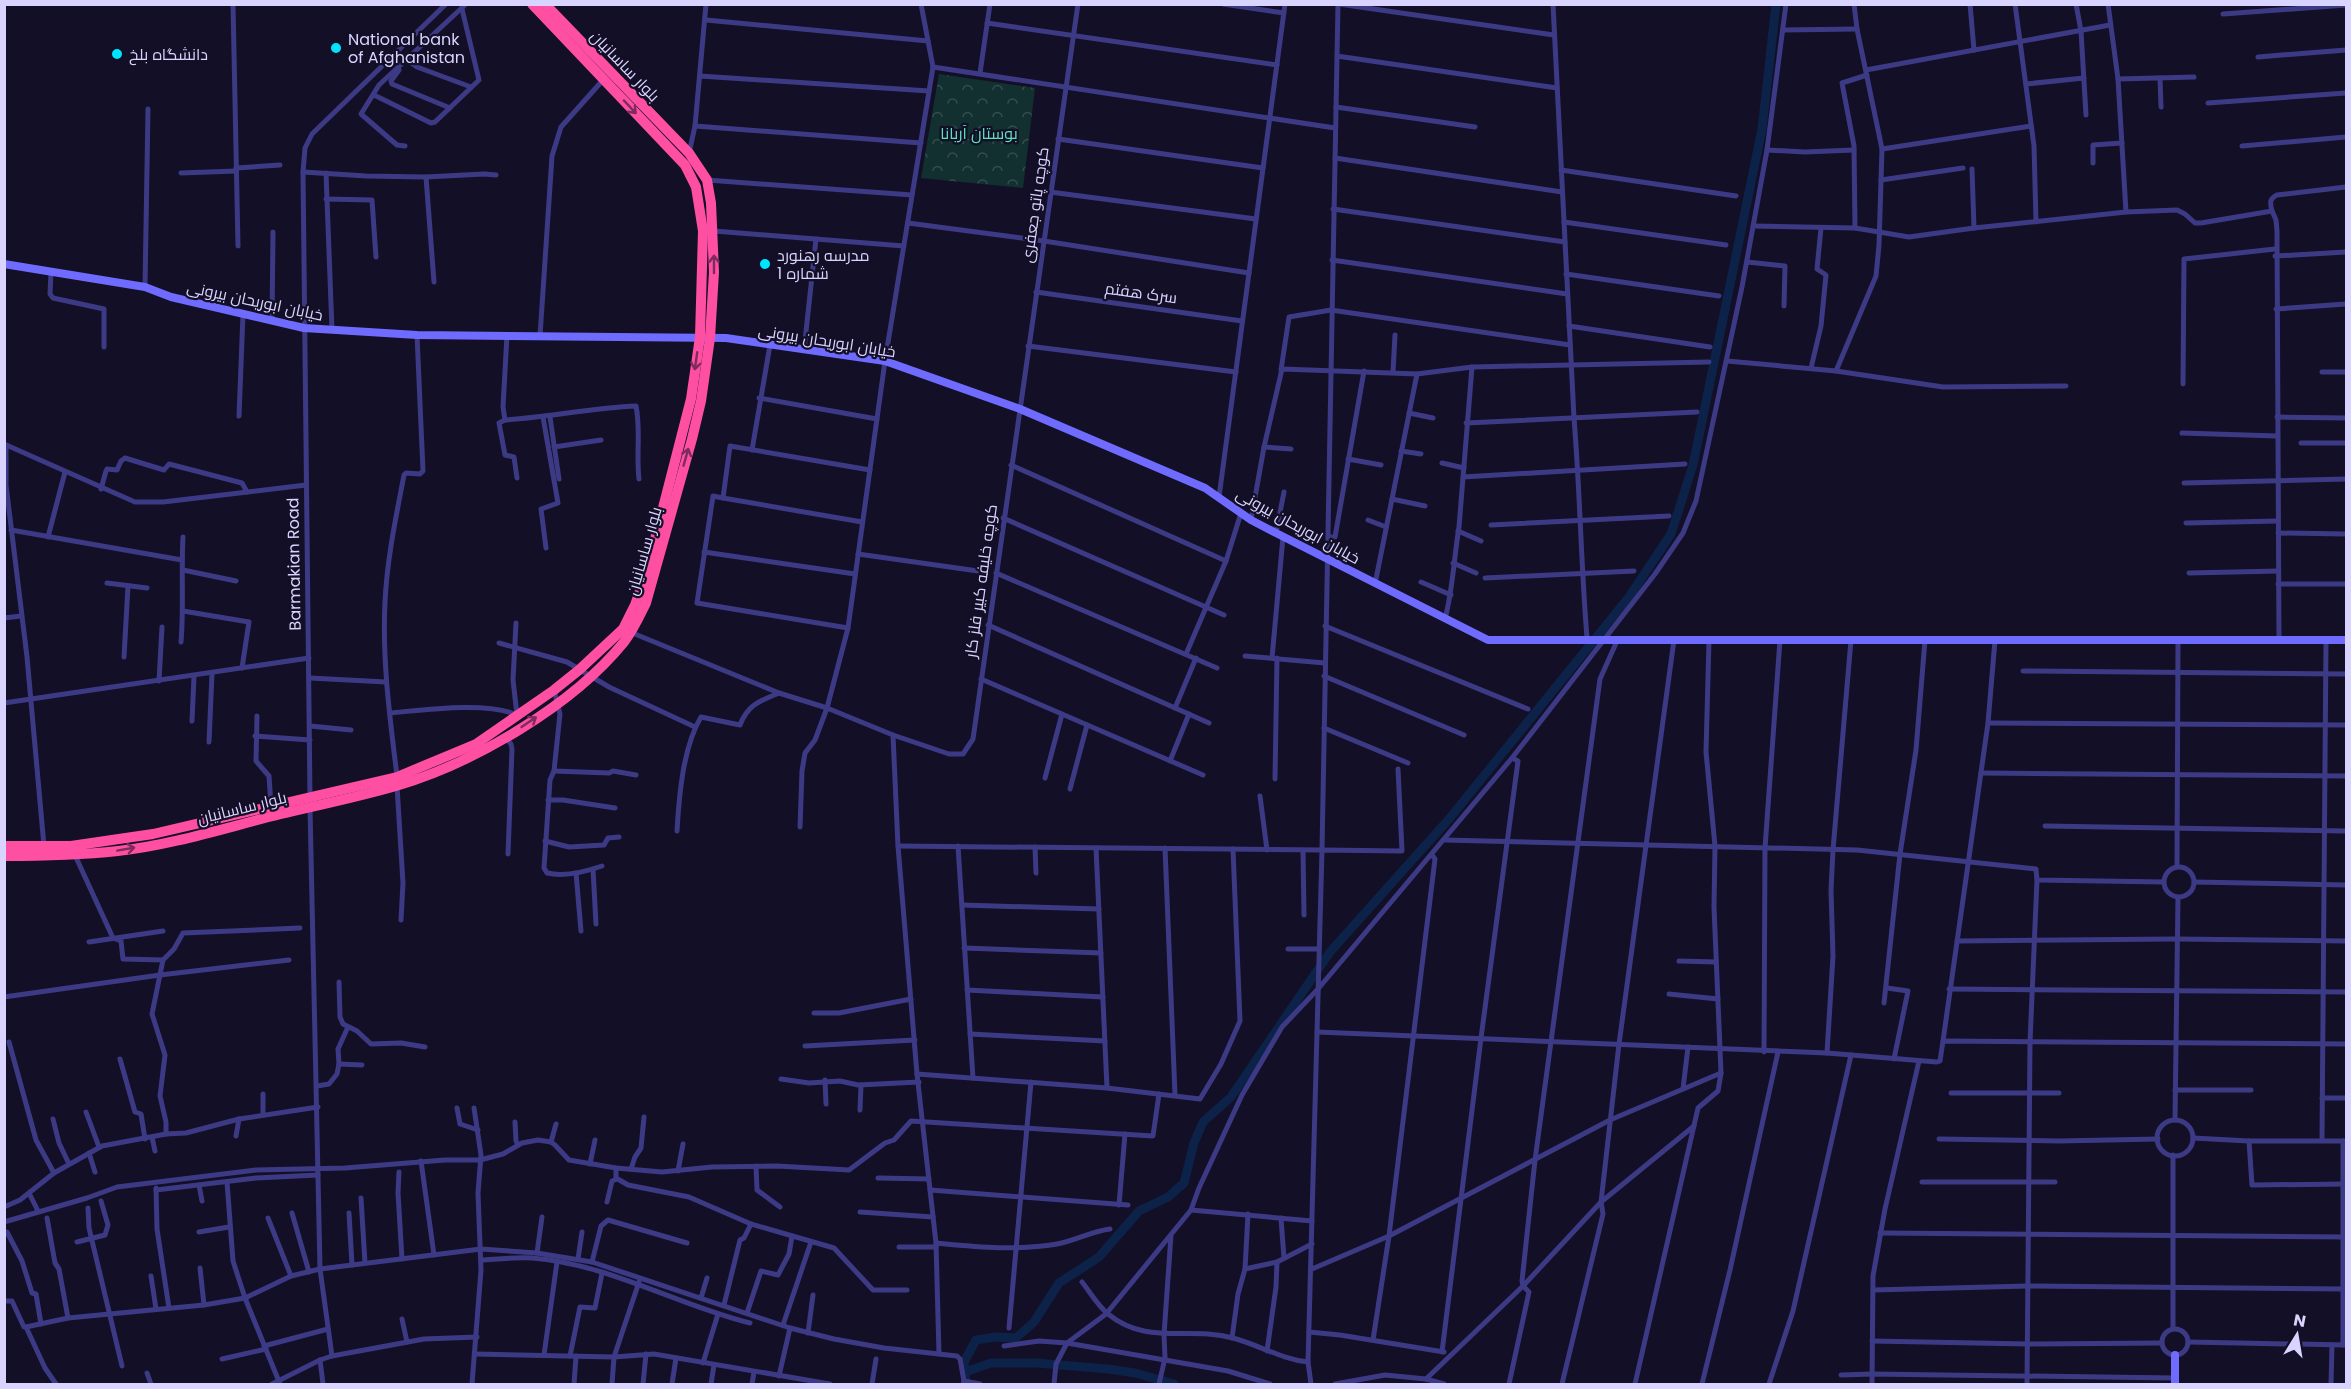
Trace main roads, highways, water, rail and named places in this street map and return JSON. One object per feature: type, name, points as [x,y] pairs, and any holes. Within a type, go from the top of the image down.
[{"type":"highway","name":"بلوار ساسانیان","points":[[532,4],[685,165],[696,187],[703,231],[705,338]]},
{"type":"highway","name":"بلوار ساسانیان","points":[[4,856],[73,850],[120,851],[186,838],[397,781],[456,762],[506,738],[556,704],[590,676],[622,644],[647,570],[705,338],[714,272],[714,231],[707,180],[690,153],[545,4]]},
{"type":"highway","name":"بلوار ساسانیان","points":[[397,781],[476,744],[554,690],[627,630]]},
{"type":"highway","name":"بلوار ساسانیان","points":[[4,846],[44,846],[73,850],[271,808],[310,803]]},
{"type":"waterway","points":[[966,1384],[964,1362],[976,1340],[995,1337],[1016,1338],[1034,1322],[1059,1283],[1099,1257],[1139,1211],[1168,1197],[1184,1183],[1194,1143],[1203,1122],[1231,1097],[1330,952],[1449,819],[1629,597],[1671,534],[1693,465],[1762,129],[1776,4]]},
{"type":"waterway","points":[[965,1372],[991,1363],[1036,1363],[1135,1373],[1174,1384]]},
{"type":"place","name":"National bank of Afghanistan","points":[[336,48]]},
{"type":"place","name":"دانشگاه بلخ","points":[[117,54]]},
{"type":"place","name":"مدرسه رهنورد شماره 1","points":[[765,264]]},
{"type":"park label","name":"بوستان آریانا","points":[[979,133]]}]
